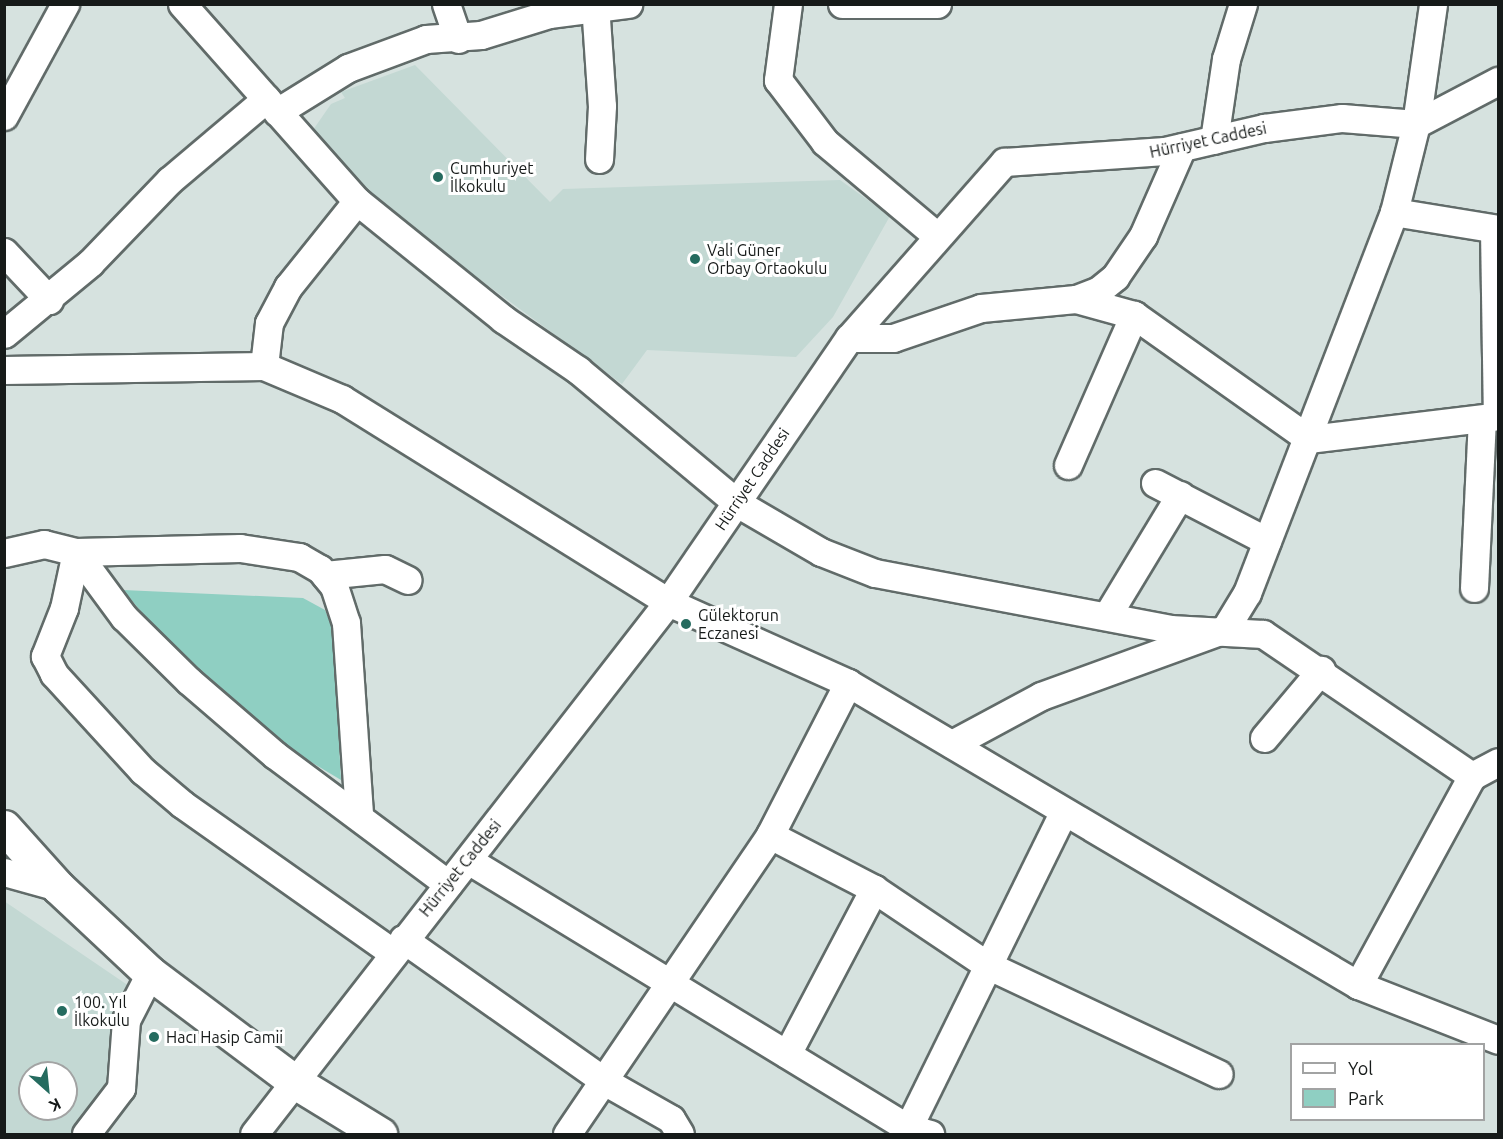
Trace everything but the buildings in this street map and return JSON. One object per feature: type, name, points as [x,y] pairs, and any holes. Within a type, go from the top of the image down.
[{"type":"main road","points":[[4,827],[58,887],[150,973],[295,1082],[380,1134]]},
{"type":"street","points":[[4,116],[65,4]]},
{"type":"street","points":[[182,4],[357,201],[503,319],[578,370],[737,503],[821,552],[875,573],[1108,614],[1170,629],[1225,629],[1263,634],[1321,670],[1472,776]]},
{"type":"street","points":[[446,4],[458,39]]},
{"type":"street","points":[[4,334],[49,300],[170,180],[272,105],[348,68],[426,39],[458,39],[549,14],[628,4]]},
{"type":"street","points":[[788,4],[777,80],[825,142],[937,236]]},
{"type":"street","points":[[842,4],[937,4]]},
{"type":"street","points":[[1214,140],[1226,60],[1244,4]]},
{"type":"street","points":[[952,744],[1041,696],[1225,629],[1247,593],[1309,439],[1394,212],[1416,124],[1433,4]]},
{"type":"street","points":[[596,8],[599,159]]},
{"type":"street","points":[[1416,124],[1498,81]]},
{"type":"street","name":"Hürriyet Caddesi","points":[[254,1134],[398,945],[468,860],[668,602],[849,338],[1004,162],[1182,147],[1342,118],[1416,124]]},
{"type":"street","points":[[1076,299],[1115,277],[1143,236],[1182,147]]},
{"type":"street","points":[[264,366],[269,323],[288,287],[357,201]]},
{"type":"street","points":[[1394,212],[1496,230],[1488,522],[1474,588]]},
{"type":"street","points":[[4,252],[49,300]]},
{"type":"street","points":[[849,338],[893,338],[981,308],[1076,299],[1134,315],[1269,416],[1309,439],[1492,417]]},
{"type":"street","points":[[1068,465],[1134,315]]},
{"type":"street","points":[[4,370],[264,366],[342,399],[668,602],[848,683],[952,744],[1062,814],[1358,986],[1498,1040]]},
{"type":"street","points":[[1155,483],[1267,542]]},
{"type":"street","points":[[1108,614],[1180,495]]},
{"type":"street","points":[[4,553],[44,544],[76,552],[240,548],[299,557],[325,575],[346,623],[359,812]]},
{"type":"street","points":[[76,552],[124,617],[189,681],[275,754],[359,812],[448,884]]},
{"type":"street","points":[[76,552],[64,608],[45,656],[54,674],[143,771],[182,804],[604,1081],[671,1119],[681,1134]]},
{"type":"street","points":[[325,575],[385,569],[408,580]]},
{"type":"street","points":[[1264,738],[1321,670]]},
{"type":"street","points":[[567,1134],[673,985],[770,835],[848,683]]},
{"type":"street","points":[[1358,986],[1472,776],[1498,762]]},
{"type":"street","points":[[468,860],[914,1132],[987,965],[1062,814]]},
{"type":"street","points":[[770,835],[874,888],[987,965],[1219,1074]]},
{"type":"street","points":[[4,872],[58,887]]},
{"type":"street","points":[[787,1054],[874,888]]},
{"type":"street","points":[[86,1134],[121,1088],[126,1020],[150,973]]},
{"type":"shaded area","name":"Vali Güner Orbay Ortaokulu","points":[[415,65],[550,202],[563,189],[840,180],[890,216],[833,317],[796,357],[647,350],[622,384],[373,201],[327,154],[313,130],[331,104],[345,98],[341,92]]},
{"type":"shaded area","name":"100. Yıl İlkokulu","points":[[4,901],[129,986],[110,1036],[110,1084],[71,1134],[5,1134]]},
{"type":"green space","points":[[123,590],[303,598],[325,610],[333,629],[341,780],[251,726],[191,671]]},
{"type":"place","name":"Cumhuriyet İlkokulu","points":[[438,177]]},
{"type":"place","name":"Vali Güner Orbay Ortaokulu","points":[[695,259]]},
{"type":"place","name":"Gülektorun Eczanesi","points":[[686,624]]},
{"type":"place","name":"100. Yıl İlkokulu","points":[[62,1011]]},
{"type":"place","name":"Hacı Hasip Camii","points":[[154,1037]]}]
